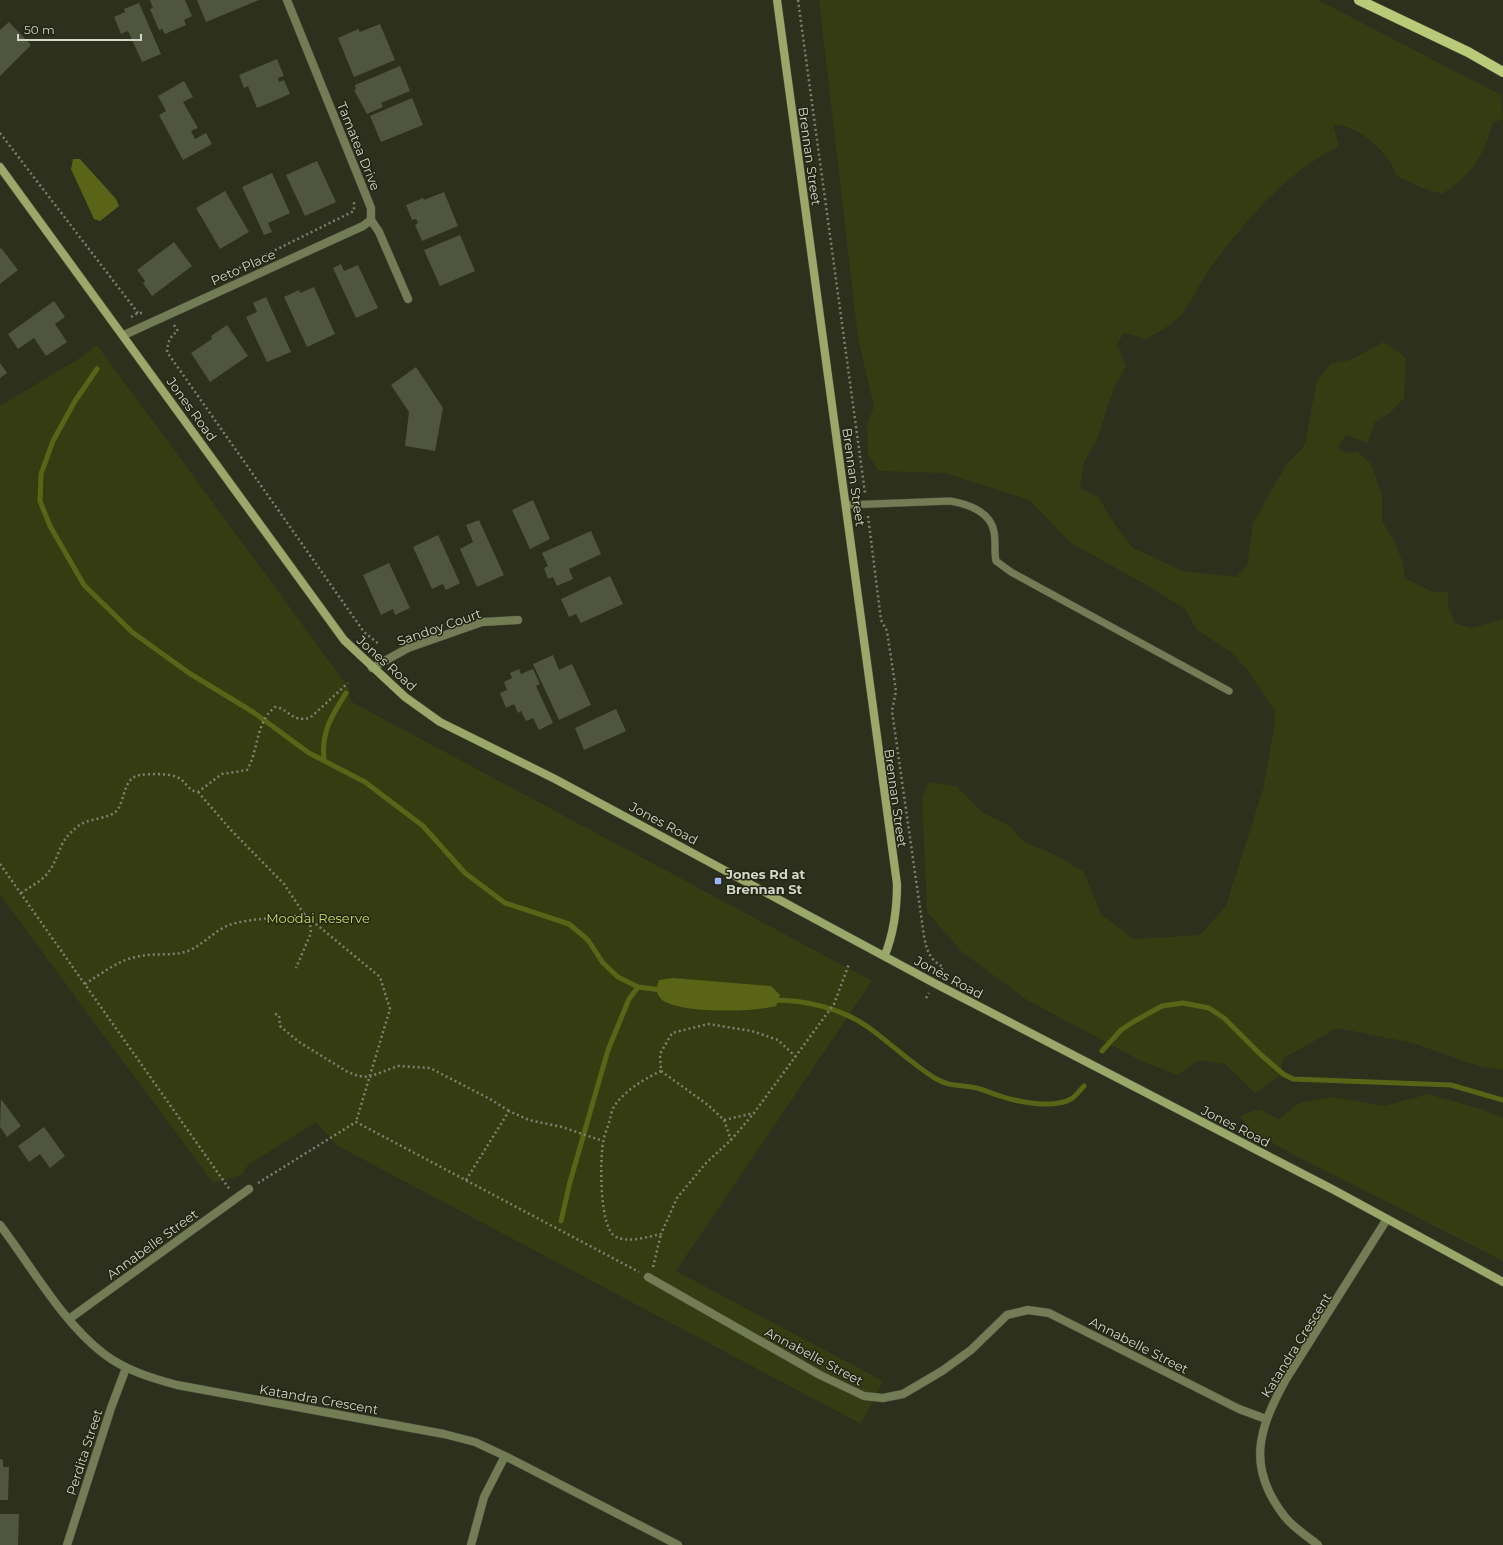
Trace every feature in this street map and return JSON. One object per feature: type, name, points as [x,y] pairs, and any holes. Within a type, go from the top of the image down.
[{"type":"main road","points":[[1359,0],[1468,52],[1503,72]]},
{"type":"street","name":"Tamatea Drive","points":[[287,0],[371,208],[371,220],[379,232],[408,299]]},
{"type":"street","name":"Brennan Street","points":[[777,0],[897,884],[897,908],[885,956]]},
{"type":"street","name":"Jones Road","points":[[0,167],[344,640],[372,668],[405,697],[440,722],[555,779],[885,956],[1387,1219],[1503,1282]]},
{"type":"street","name":"Peto Place","points":[[124,336],[363,226],[371,220]]},
{"type":"street","name":"Sandoy Court","points":[[372,668],[408,648],[482,622],[518,620]]},
{"type":"street","name":"Annabelle Street","points":[[69,1319],[249,1189]]},
{"type":"street","name":"Katandra Crescent","points":[[1318,1545],[1286,1518],[1268,1492],[1260,1464],[1261,1438],[1266,1419],[1286,1379],[1387,1219]]},
{"type":"street","name":"Katandra Crescent","points":[[0,1225],[69,1319],[104,1354],[126,1368],[148,1377],[177,1385],[444,1434],[474,1442],[505,1456],[678,1545]]},
{"type":"street","name":"Annabelle Street","points":[[648,1277],[820,1375],[864,1396],[883,1398],[903,1394],[971,1350],[1006,1315],[1028,1310],[1049,1313],[1239,1409],[1266,1419]]},
{"type":"street","name":"Perdita Street","points":[[67,1545],[111,1408],[126,1368]]},
{"type":"street","points":[[471,1545],[484,1497],[505,1456]]},
{"type":"lane","points":[[846,504],[950,502],[963,503],[977,509],[990,520],[994,533],[996,561],[1011,572],[1229,692]]},
{"type":"path","points":[[0,132],[138,313]]},
{"type":"path","points":[[234,270],[354,211],[354,196]]},
{"type":"path","points":[[117,326],[138,313],[150,314]]},
{"type":"path","points":[[169,314],[178,331],[171,336],[168,343],[167,352],[364,632],[380,645]]},
{"type":"path","points":[[198,792],[222,774],[247,770],[252,762],[259,730],[271,710],[276,707],[281,708],[293,718],[310,718],[348,683]]},
{"type":"path","points":[[21,893],[50,870],[66,837],[79,825],[91,819],[111,815],[118,810],[131,779],[138,775],[177,777],[192,791],[198,792],[231,830],[284,884],[310,923],[311,933],[296,968]]},
{"type":"path","points":[[0,864],[236,1198]]},
{"type":"path","points":[[85,984],[119,963],[136,957],[157,954],[174,955],[188,951],[229,926],[305,915],[380,977],[390,1009],[356,1122],[249,1189]]},
{"type":"path","points":[[356,1122],[648,1277],[653,1266],[661,1234],[678,1198],[706,1163],[732,1140],[796,1056],[834,1004],[849,964]]},
{"type":"path","points":[[275,1014],[279,1015],[280,1026],[299,1042],[346,1071],[358,1076],[369,1077],[398,1066],[430,1068],[490,1099],[509,1111],[529,1120],[562,1127],[603,1141]]},
{"type":"path","points":[[661,1071],[660,1054],[672,1032],[708,1024],[752,1031],[778,1040],[796,1056]]},
{"type":"path","points":[[661,1071],[708,1105],[724,1120],[732,1140]]},
{"type":"path","points":[[661,1071],[641,1081],[614,1106],[603,1141],[601,1190],[609,1231],[615,1236],[624,1239],[661,1234]]},
{"type":"path","points":[[466,1180],[509,1111]]},
{"type":"path","points":[[724,1120],[754,1113]]},
{"type":"green space","points":[[819,0],[1318,0],[1501,95],[1503,120],[1493,122],[1481,155],[1469,172],[1442,194],[1422,188],[1397,176],[1391,163],[1371,141],[1349,128],[1333,125],[1339,146],[1320,157],[1284,183],[1253,214],[1225,248],[1203,279],[1182,314],[1177,319],[1146,339],[1124,333],[1117,344],[1126,366],[1113,390],[1096,442],[1084,462],[1080,488],[1098,497],[1114,523],[1133,548],[1183,571],[1236,577],[1247,566],[1253,523],[1286,465],[1305,445],[1317,380],[1331,364],[1350,360],[1384,342],[1406,358],[1404,398],[1391,412],[1374,423],[1368,443],[1346,435],[1338,447],[1346,454],[1357,451],[1371,464],[1382,496],[1382,521],[1395,543],[1403,563],[1405,578],[1433,592],[1448,592],[1448,605],[1455,623],[1471,628],[1503,619],[1503,1070],[1478,1066],[1413,1043],[1337,1028],[1284,1058],[1278,1077],[1255,1093],[1225,1064],[1200,1060],[1178,1075],[1143,1062],[1027,1000],[962,952],[927,912],[922,798],[929,782],[956,786],[983,813],[1009,825],[1024,842],[1056,855],[1084,872],[1101,914],[1134,939],[1200,935],[1226,906],[1263,789],[1274,730],[1275,711],[1248,671],[1232,653],[1197,630],[1185,609],[1148,586],[1071,543],[1029,500],[945,473],[879,471],[868,455],[867,424],[874,407],[858,338]]},
{"type":"green space","name":"Moodai Reserve","points":[[97,345],[349,688],[350,701],[872,981],[676,1271],[883,1381],[861,1424],[338,1146],[316,1122],[248,1165],[242,1175],[213,1183],[0,895],[0,406],[80,358]]},
{"type":"green space","points":[[1428,1094],[1478,1108],[1503,1118],[1503,1261],[1296,1156],[1250,1130],[1240,1116],[1259,1109],[1279,1119],[1299,1103],[1332,1097],[1384,1106]]},
{"type":"shaded area","points":[[73,159],[80,159],[116,199],[119,206],[100,221],[94,219],[71,169]]},
{"type":"shaded area","points":[[673,978],[771,986],[780,995],[776,1006],[751,1010],[701,1010],[685,1008],[672,1005],[662,1000],[656,991],[659,980]]},
{"type":"building","points":[[150,0],[185,0],[192,16],[184,20],[186,25],[165,34],[162,29],[159,30],[150,9],[153,8]]},
{"type":"building","points":[[197,0],[259,0],[206,22]]},
{"type":"building","points":[[139,3],[161,54],[142,62],[128,31],[121,34],[114,17],[125,12],[124,9]]},
{"type":"building","points":[[9,22],[31,45],[0,76],[0,30]]},
{"type":"building","points":[[380,24],[395,60],[354,77],[338,38],[358,29],[360,32]]},
{"type":"building","points":[[277,59],[284,76],[278,78],[279,82],[284,80],[290,94],[257,108],[248,86],[244,88],[239,75]]},
{"type":"building","points":[[400,66],[410,91],[381,103],[383,107],[367,114],[354,90],[356,89],[355,85]]},
{"type":"building","points":[[184,81],[193,97],[183,102],[198,128],[191,131],[195,139],[206,133],[212,144],[183,160],[159,115],[166,111],[158,96]]},
{"type":"building","points":[[412,98],[423,125],[381,142],[370,116]]},
{"type":"building","points":[[317,161],[336,202],[305,216],[286,175]]},
{"type":"building","points":[[272,173],[290,213],[268,223],[272,232],[264,235],[242,187]]},
{"type":"building","points":[[225,191],[249,232],[220,249],[196,208]]},
{"type":"building","points":[[444,192],[458,226],[422,241],[415,225],[418,223],[416,219],[412,220],[406,205]]},
{"type":"building","points":[[460,235],[475,271],[440,286],[424,250]]},
{"type":"building","points":[[174,242],[192,266],[152,296],[143,283],[145,281],[137,270]]},
{"type":"building","points":[[1,248],[18,270],[0,284],[0,249]]},
{"type":"building","points":[[341,264],[344,271],[358,265],[378,308],[356,318],[333,268]]},
{"type":"building","points":[[314,287],[335,334],[307,347],[284,297],[299,290],[300,293]]},
{"type":"building","points":[[266,297],[291,352],[267,362],[246,317],[257,312],[253,303]]},
{"type":"building","points":[[54,301],[65,317],[55,324],[67,342],[46,356],[34,338],[18,349],[8,334]]},
{"type":"building","points":[[227,325],[248,356],[210,382],[191,353],[212,339],[211,336]]},
{"type":"building","points":[[0,363],[7,373],[0,378]]},
{"type":"building","points":[[416,367],[443,408],[435,451],[405,446],[409,412],[391,385]]},
{"type":"building","points":[[533,500],[550,539],[530,549],[512,510]]},
{"type":"building","points":[[479,520],[504,575],[477,587],[460,549],[473,542],[466,525]]},
{"type":"building","points":[[591,531],[601,554],[569,569],[573,579],[557,586],[553,577],[548,579],[544,568],[548,566],[542,553]]},
{"type":"building","points":[[438,535],[460,583],[446,590],[443,584],[432,589],[413,547]]},
{"type":"building","points":[[389,563],[410,608],[395,615],[393,609],[381,615],[363,575]]},
{"type":"building","points":[[610,576],[623,604],[581,623],[576,614],[569,617],[561,599]]},
{"type":"building","points":[[553,655],[559,670],[572,664],[591,705],[559,720],[533,664]]},
{"type":"building","points":[[519,669],[521,674],[533,669],[540,684],[536,686],[553,723],[539,730],[533,718],[526,721],[521,711],[518,713],[514,704],[506,708],[500,693],[507,690],[504,682],[512,678],[510,673]]},
{"type":"building","points":[[616,709],[626,731],[584,750],[575,728]]},
{"type":"building","points":[[1,1099],[21,1126],[7,1137],[0,1127]]},
{"type":"building","points":[[44,1127],[65,1156],[50,1168],[40,1154],[29,1162],[18,1146]]},
{"type":"building","points":[[0,1459],[3,1460],[3,1467],[9,1467],[8,1500],[0,1500]]},
{"type":"building","points":[[0,1514],[19,1514],[18,1545],[0,1545]]},
{"type":"waterway","points":[[97,369],[75,401],[53,441],[41,474],[40,501],[50,526],[84,585],[132,632],[189,673],[253,712],[309,753],[365,782],[423,826],[465,873],[505,903],[569,924],[588,940],[603,963],[618,977],[638,987],[661,990]]},
{"type":"waterway","points":[[324,759],[324,740],[326,732],[332,716],[346,693]]},
{"type":"waterway","points":[[561,1221],[570,1182],[608,1050],[629,999],[638,987]]},
{"type":"waterway","points":[[773,1000],[785,1000],[822,1006],[857,1020],[933,1077],[948,1084],[978,1088],[1000,1096],[1036,1104],[1055,1104],[1064,1102],[1071,1099],[1084,1086]]},
{"type":"waterway","points":[[1102,1051],[1121,1030],[1133,1022],[1162,1006],[1183,1003],[1209,1008],[1224,1018],[1259,1053],[1283,1074],[1293,1079],[1451,1085],[1503,1100]]},
{"type":"place","name":"Jones Rd at Brennan St","points":[[718,881]]}]
